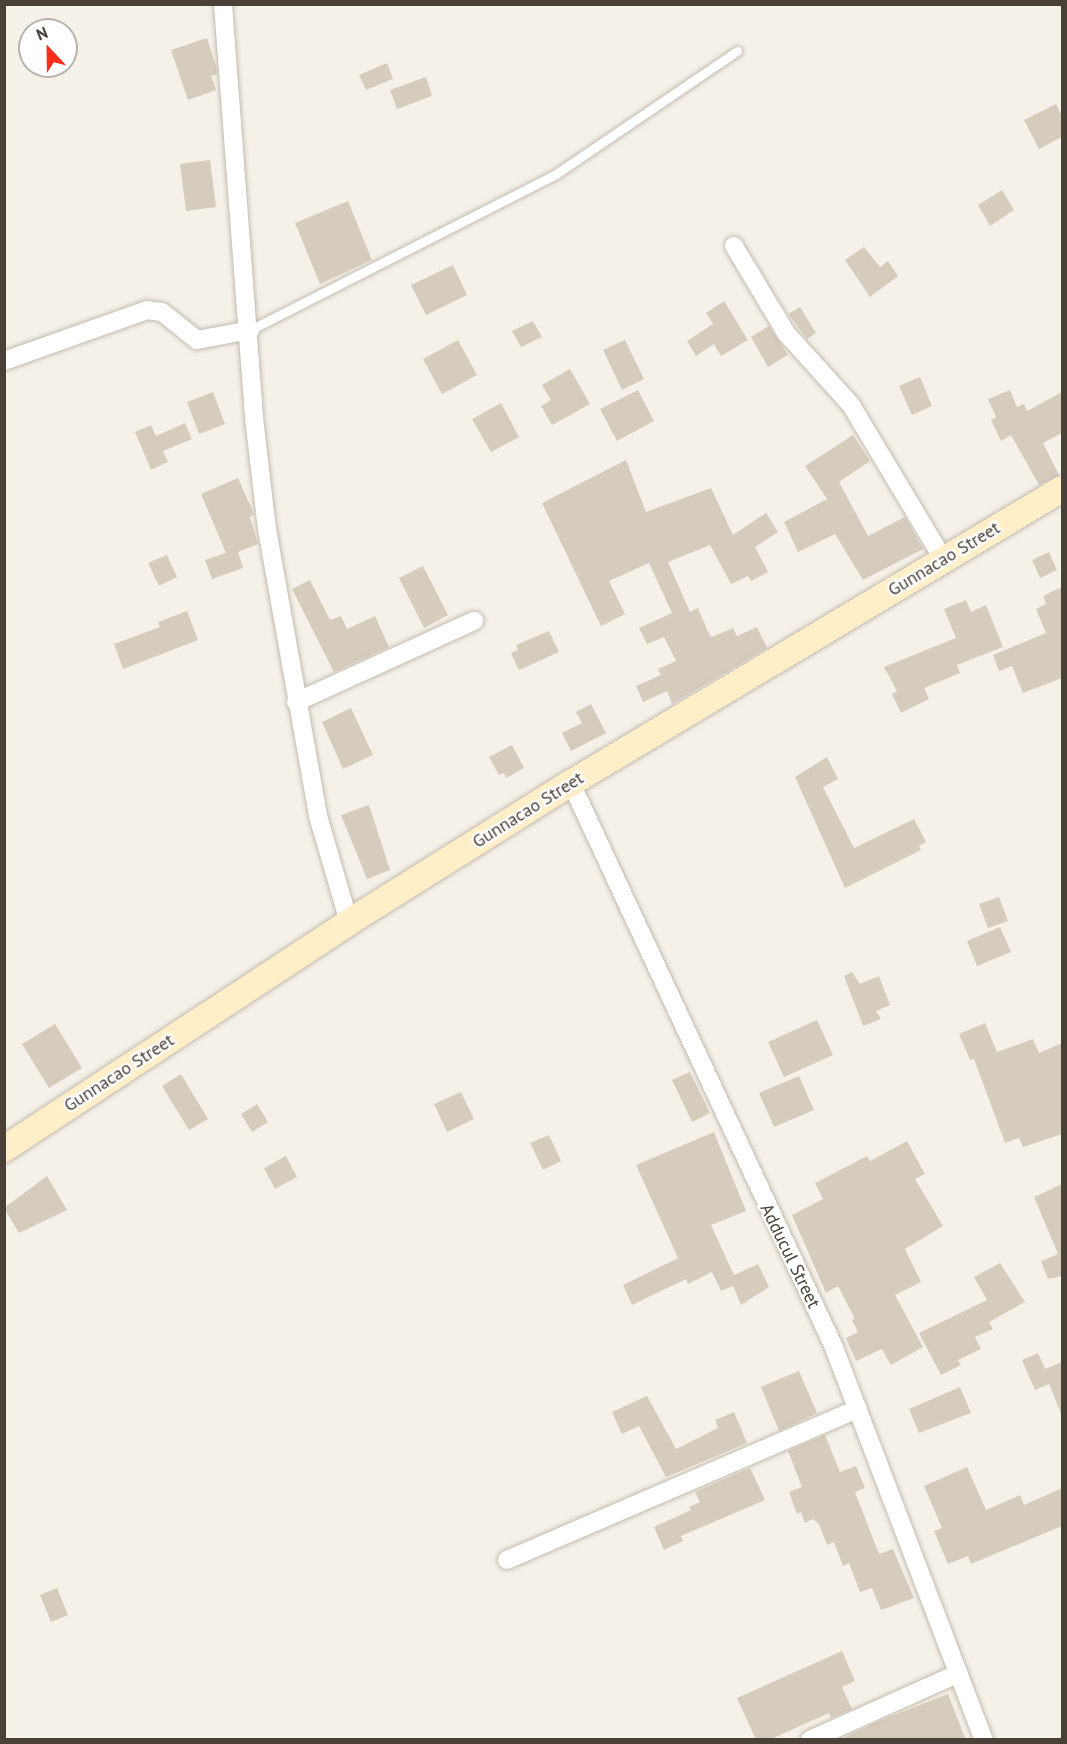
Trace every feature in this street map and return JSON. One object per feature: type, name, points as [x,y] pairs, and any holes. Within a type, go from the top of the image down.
[{"type":"street","points":[[222,4],[250,330],[255,426],[267,529],[318,816],[349,922]]},
{"type":"street","points":[[734,246],[786,333],[850,405],[943,559]]},
{"type":"street","points":[[4,361],[147,310],[162,312],[197,340],[250,330]]},
{"type":"street","name":"Gunnacao Street","points":[[4,1149],[349,922],[571,783],[1062,489]]},
{"type":"street","points":[[296,702],[474,621]]},
{"type":"street","name":"Adducul Street","points":[[571,783],[833,1345],[984,1740]]},
{"type":"street","points":[[507,1560],[858,1409]]},
{"type":"street","points":[[810,1740],[959,1673]]},
{"type":"lane","points":[[250,330],[556,174],[737,51]]},
{"type":"building","points":[[207,38],[216,66],[217,74],[211,76],[216,90],[188,100],[171,50]]},
{"type":"building","points":[[387,63],[393,79],[366,90],[359,75]]},
{"type":"building","points":[[426,77],[432,96],[397,109],[390,90]]},
{"type":"building","points":[[1056,104],[1062,116],[1062,137],[1039,149],[1024,120]]},
{"type":"building","points":[[210,160],[216,207],[186,211],[180,164]]},
{"type":"building","points":[[1002,190],[1014,210],[990,226],[978,205]]},
{"type":"building","points":[[348,201],[372,260],[320,284],[295,223]]},
{"type":"building","points":[[864,247],[880,267],[888,261],[898,276],[870,297],[845,260]]},
{"type":"building","points":[[453,265],[467,295],[426,315],[411,285]]},
{"type":"building","points":[[724,301],[748,340],[721,356],[714,344],[696,356],[687,341],[713,324],[706,313]]},
{"type":"building","points":[[800,307],[816,333],[807,339],[788,314]]},
{"type":"building","points":[[533,321],[542,337],[521,347],[512,331]]},
{"type":"building","points":[[769,326],[788,355],[768,367],[751,337]]},
{"type":"building","points":[[458,340],[477,375],[442,394],[423,359]]},
{"type":"building","points":[[625,340],[644,379],[622,390],[603,350]]},
{"type":"building","points":[[570,369],[590,404],[552,425],[541,406],[551,400],[542,385]]},
{"type":"building","points":[[920,377],[932,406],[912,415],[899,386]]},
{"type":"building","points":[[638,390],[654,421],[617,441],[600,409]]},
{"type":"building","points":[[1010,390],[1017,407],[1024,404],[1027,411],[1062,392],[1062,433],[1043,443],[1059,475],[1039,485],[1011,435],[1001,441],[991,420],[996,417],[988,399]]},
{"type":"building","points":[[213,392],[225,424],[199,434],[187,402]]},
{"type":"building","points":[[501,403],[519,437],[491,452],[472,419]]},
{"type":"building","points":[[185,423],[192,439],[163,451],[168,462],[151,470],[135,432],[151,425],[156,436]]},
{"type":"building","points":[[853,435],[870,461],[839,482],[868,536],[905,517],[923,549],[863,580],[835,534],[798,552],[784,522],[827,499],[805,466]]},
{"type":"building","points":[[626,460],[646,512],[711,488],[733,535],[766,513],[778,532],[755,547],[768,572],[751,581],[748,576],[731,584],[710,545],[668,562],[690,612],[698,608],[712,637],[733,628],[737,636],[757,627],[767,648],[672,704],[667,691],[643,702],[636,686],[661,675],[658,669],[676,661],[664,637],[647,644],[639,628],[672,613],[649,563],[609,581],[625,614],[601,626],[542,503]]},
{"type":"building","points":[[238,478],[254,514],[250,517],[258,544],[238,552],[243,568],[212,579],[205,560],[226,553],[201,494]]},
{"type":"building","points":[[1049,552],[1057,570],[1040,578],[1032,560]]},
{"type":"building","points":[[167,555],[177,577],[159,586],[148,563]]},
{"type":"building","points":[[423,566],[448,615],[424,628],[399,578]]},
{"type":"building","points":[[310,580],[330,620],[341,616],[347,629],[375,616],[389,647],[334,672],[292,589]]},
{"type":"building","points":[[1062,587],[1062,678],[1023,693],[1012,666],[999,671],[993,655],[1046,633],[1036,609],[1046,604],[1043,596]]},
{"type":"building","points":[[966,600],[971,612],[986,605],[1003,647],[957,665],[960,673],[924,688],[929,699],[901,713],[892,694],[897,691],[884,667],[956,638],[944,609]]},
{"type":"building","points":[[187,611],[198,640],[123,669],[114,644],[160,627],[158,622]]},
{"type":"building","points":[[549,631],[559,652],[519,670],[511,653],[518,650],[516,645]]},
{"type":"building","points":[[591,704],[606,733],[571,751],[562,733],[582,723],[576,712]]},
{"type":"building","points":[[351,708],[373,755],[343,769],[322,722]]},
{"type":"building","points":[[512,745],[524,768],[506,778],[504,773],[499,775],[489,757]]},
{"type":"building","points":[[827,757],[838,779],[823,787],[854,848],[914,819],[926,842],[919,846],[921,850],[845,888],[795,777]]},
{"type":"building","points":[[369,805],[390,870],[367,879],[341,815]]},
{"type":"building","points":[[999,897],[1008,921],[988,928],[979,904]]},
{"type":"building","points":[[1000,927],[1011,952],[977,966],[967,941]]},
{"type":"building","points":[[852,972],[860,984],[879,976],[890,1005],[876,1011],[881,1019],[863,1026],[844,976]]},
{"type":"building","points":[[817,1020],[833,1055],[784,1077],[768,1042]]},
{"type":"building","points":[[985,1023],[997,1052],[1033,1039],[1039,1053],[1062,1043],[1062,1134],[1023,1147],[1019,1138],[1005,1143],[974,1059],[970,1060],[959,1034]]},
{"type":"building","points":[[55,1024],[82,1068],[49,1088],[22,1044]]},
{"type":"building","points":[[690,1072],[710,1113],[692,1122],[672,1080]]},
{"type":"building","points":[[181,1074],[208,1119],[189,1130],[162,1086]]},
{"type":"building","points":[[799,1076],[814,1110],[774,1127],[759,1093]]},
{"type":"building","points":[[461,1092],[474,1119],[447,1132],[434,1104]]},
{"type":"building","points":[[257,1104],[268,1122],[252,1132],[241,1114]]},
{"type":"building","points":[[714,1132],[746,1211],[711,1225],[734,1275],[758,1264],[769,1287],[741,1305],[733,1286],[721,1291],[712,1272],[688,1284],[686,1279],[632,1305],[623,1285],[678,1258],[636,1165]]},
{"type":"building","points":[[549,1135],[561,1161],[543,1170],[530,1143]]},
{"type":"building","points":[[907,1141],[925,1174],[915,1179],[943,1226],[905,1249],[921,1282],[895,1295],[923,1347],[891,1365],[882,1349],[856,1361],[846,1338],[858,1332],[852,1320],[855,1319],[838,1286],[826,1293],[792,1215],[823,1199],[815,1183],[867,1156],[870,1161]]},
{"type":"building","points":[[286,1156],[297,1177],[275,1189],[264,1168]]},
{"type":"building","points":[[47,1176],[67,1210],[19,1233],[4,1208]]},
{"type":"building","points":[[1062,1184],[1062,1276],[1048,1279],[1041,1261],[1058,1254],[1034,1197]]},
{"type":"building","points":[[1000,1263],[1025,1302],[989,1322],[993,1329],[975,1337],[981,1349],[958,1360],[961,1365],[941,1375],[919,1333],[987,1300],[974,1277]]},
{"type":"building","points":[[1038,1353],[1045,1369],[1062,1362],[1062,1416],[1049,1384],[1035,1390],[1022,1360]]},
{"type":"building","points":[[799,1371],[817,1413],[779,1431],[761,1387]]},
{"type":"building","points":[[960,1387],[971,1413],[919,1433],[909,1409]]},
{"type":"building","points":[[647,1396],[676,1449],[718,1428],[715,1420],[734,1412],[747,1443],[666,1477],[639,1426],[622,1434],[612,1412]]},
{"type":"building","points":[[825,1435],[840,1472],[856,1466],[865,1488],[855,1492],[879,1554],[893,1549],[914,1598],[881,1610],[872,1588],[860,1592],[849,1563],[843,1566],[834,1542],[827,1545],[819,1524],[813,1519],[805,1523],[801,1512],[797,1514],[789,1492],[802,1487],[788,1451]]},
{"type":"building","points":[[967,1467],[986,1510],[1020,1495],[1024,1505],[1062,1488],[1062,1526],[971,1564],[968,1556],[948,1564],[934,1531],[942,1528],[924,1486]]},
{"type":"building","points":[[750,1468],[765,1500],[681,1536],[683,1541],[664,1550],[654,1527],[691,1510],[689,1507],[700,1502],[695,1492]]},
{"type":"building","points":[[57,1588],[68,1615],[51,1622],[40,1595]]},
{"type":"building","points":[[842,1651],[855,1681],[842,1687],[852,1709],[831,1718],[829,1713],[769,1740],[756,1740],[737,1698]]},
{"type":"building","points":[[948,1694],[966,1740],[839,1740],[879,1721]]}]
